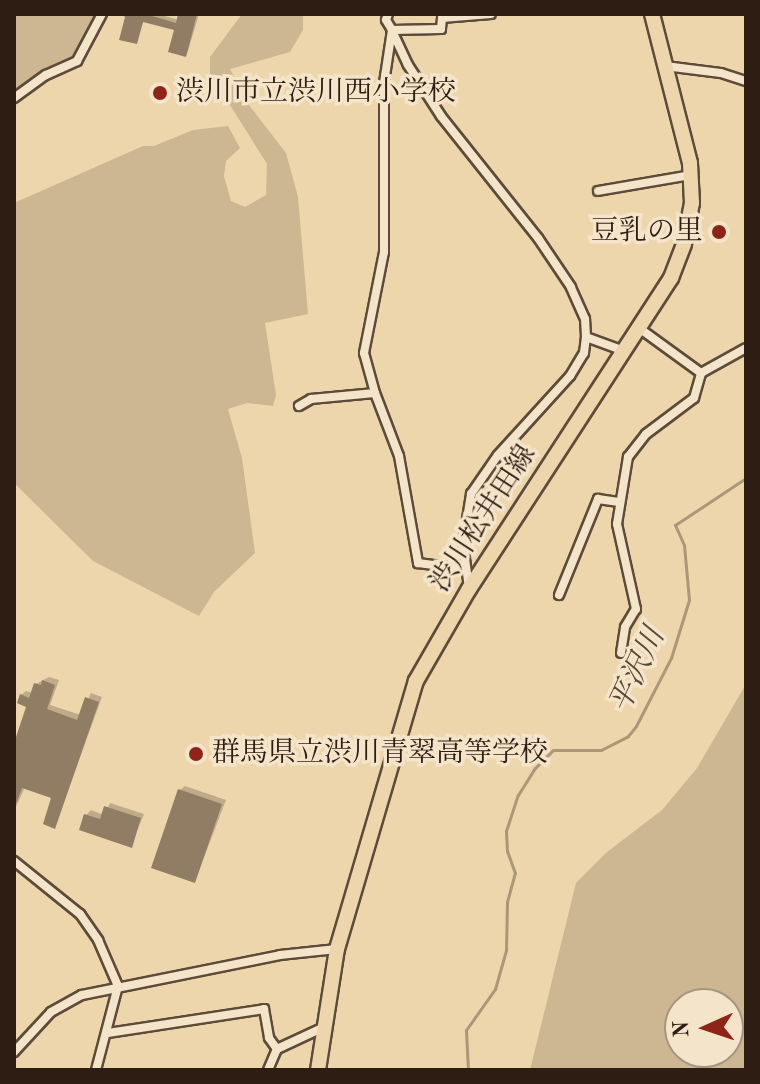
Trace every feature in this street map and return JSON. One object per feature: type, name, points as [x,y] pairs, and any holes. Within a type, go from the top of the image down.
[{"type":"main road","name":"渋川松井田線","points":[[318,1070],[322,1028],[337,949],[408,703],[429,657],[469,589],[671,278],[684,244],[692,203],[691,175],[652,14]]},
{"type":"street","points":[[14,98],[46,75],[77,61],[102,14]]},
{"type":"street","points":[[388,14],[386,20],[408,65],[441,116],[538,238],[571,287],[585,319],[584,353],[570,376],[480,476],[471,494],[465,522],[465,569],[469,589]]},
{"type":"street","points":[[392,30],[441,29],[442,18],[491,14]]},
{"type":"street","points":[[392,30],[384,83],[384,252],[364,342],[375,393],[399,456],[418,563],[465,569]]},
{"type":"street","points":[[665,66],[721,73],[746,81]]},
{"type":"street","points":[[598,191],[691,175]]},
{"type":"street","points":[[639,328],[701,373]]},
{"type":"street","points":[[586,337],[624,351]]},
{"type":"street","points":[[621,653],[625,627],[636,609],[619,537],[619,502],[628,457],[646,434],[694,398],[701,373],[746,348]]},
{"type":"street","points":[[299,406],[311,399],[375,393]]},
{"type":"street","points":[[559,595],[598,499],[619,502]]},
{"type":"street","points":[[14,861],[80,914],[98,940],[118,986],[96,1070]]},
{"type":"street","points":[[14,1052],[51,1012],[67,1002],[118,986],[280,955],[337,949]]},
{"type":"street","points":[[108,1033],[264,1009],[269,1038],[277,1049]]},
{"type":"street","points":[[268,1070],[277,1049],[322,1028]]},
{"type":"shaded area","points":[[14,14],[95,14],[74,60],[14,95]]},
{"type":"shaded area","points":[[242,14],[303,14],[303,30],[290,52],[230,69],[249,105],[286,153],[298,197],[308,314],[265,323],[276,395],[273,406],[247,403],[228,409],[242,458],[255,553],[214,592],[199,616],[93,561],[14,483],[14,203],[143,146],[154,146],[193,130],[228,126],[240,148],[226,161],[224,176],[231,201],[245,207],[266,195],[267,164],[210,73],[210,57]]},
{"type":"shaded area","points":[[746,684],[746,1070],[530,1070],[576,883],[607,852],[662,810],[697,768]]},
{"type":"building","points":[[122,14],[145,14],[176,23],[178,14],[197,14],[186,57],[168,52],[174,30],[143,22],[137,44],[119,40],[125,17]]},
{"type":"building","points":[[42,680],[55,685],[47,709],[77,720],[85,697],[99,702],[55,829],[43,824],[51,798],[22,788],[14,809],[14,743],[26,707],[17,703],[20,694],[29,698],[34,683],[41,685]]},
{"type":"building","points":[[178,789],[222,804],[195,883],[151,868]]},
{"type":"building","points":[[104,806],[141,818],[132,848],[79,830],[84,814],[100,819]]},
{"type":"waterway","name":"平沢川","points":[[468,1070],[466,1030],[495,989],[506,950],[507,902],[515,873],[507,851],[506,831],[518,795],[535,768],[553,750],[601,750],[628,736],[636,726],[671,658],[689,600],[684,545],[675,525],[746,478]]},
{"type":"place","name":"渋川市立渋川西小学校","points":[[160,93]]},
{"type":"place","name":"豆乳の里","points":[[719,232]]},
{"type":"place","name":"群馬県立渋川青翠高等学校","points":[[196,754]]}]
